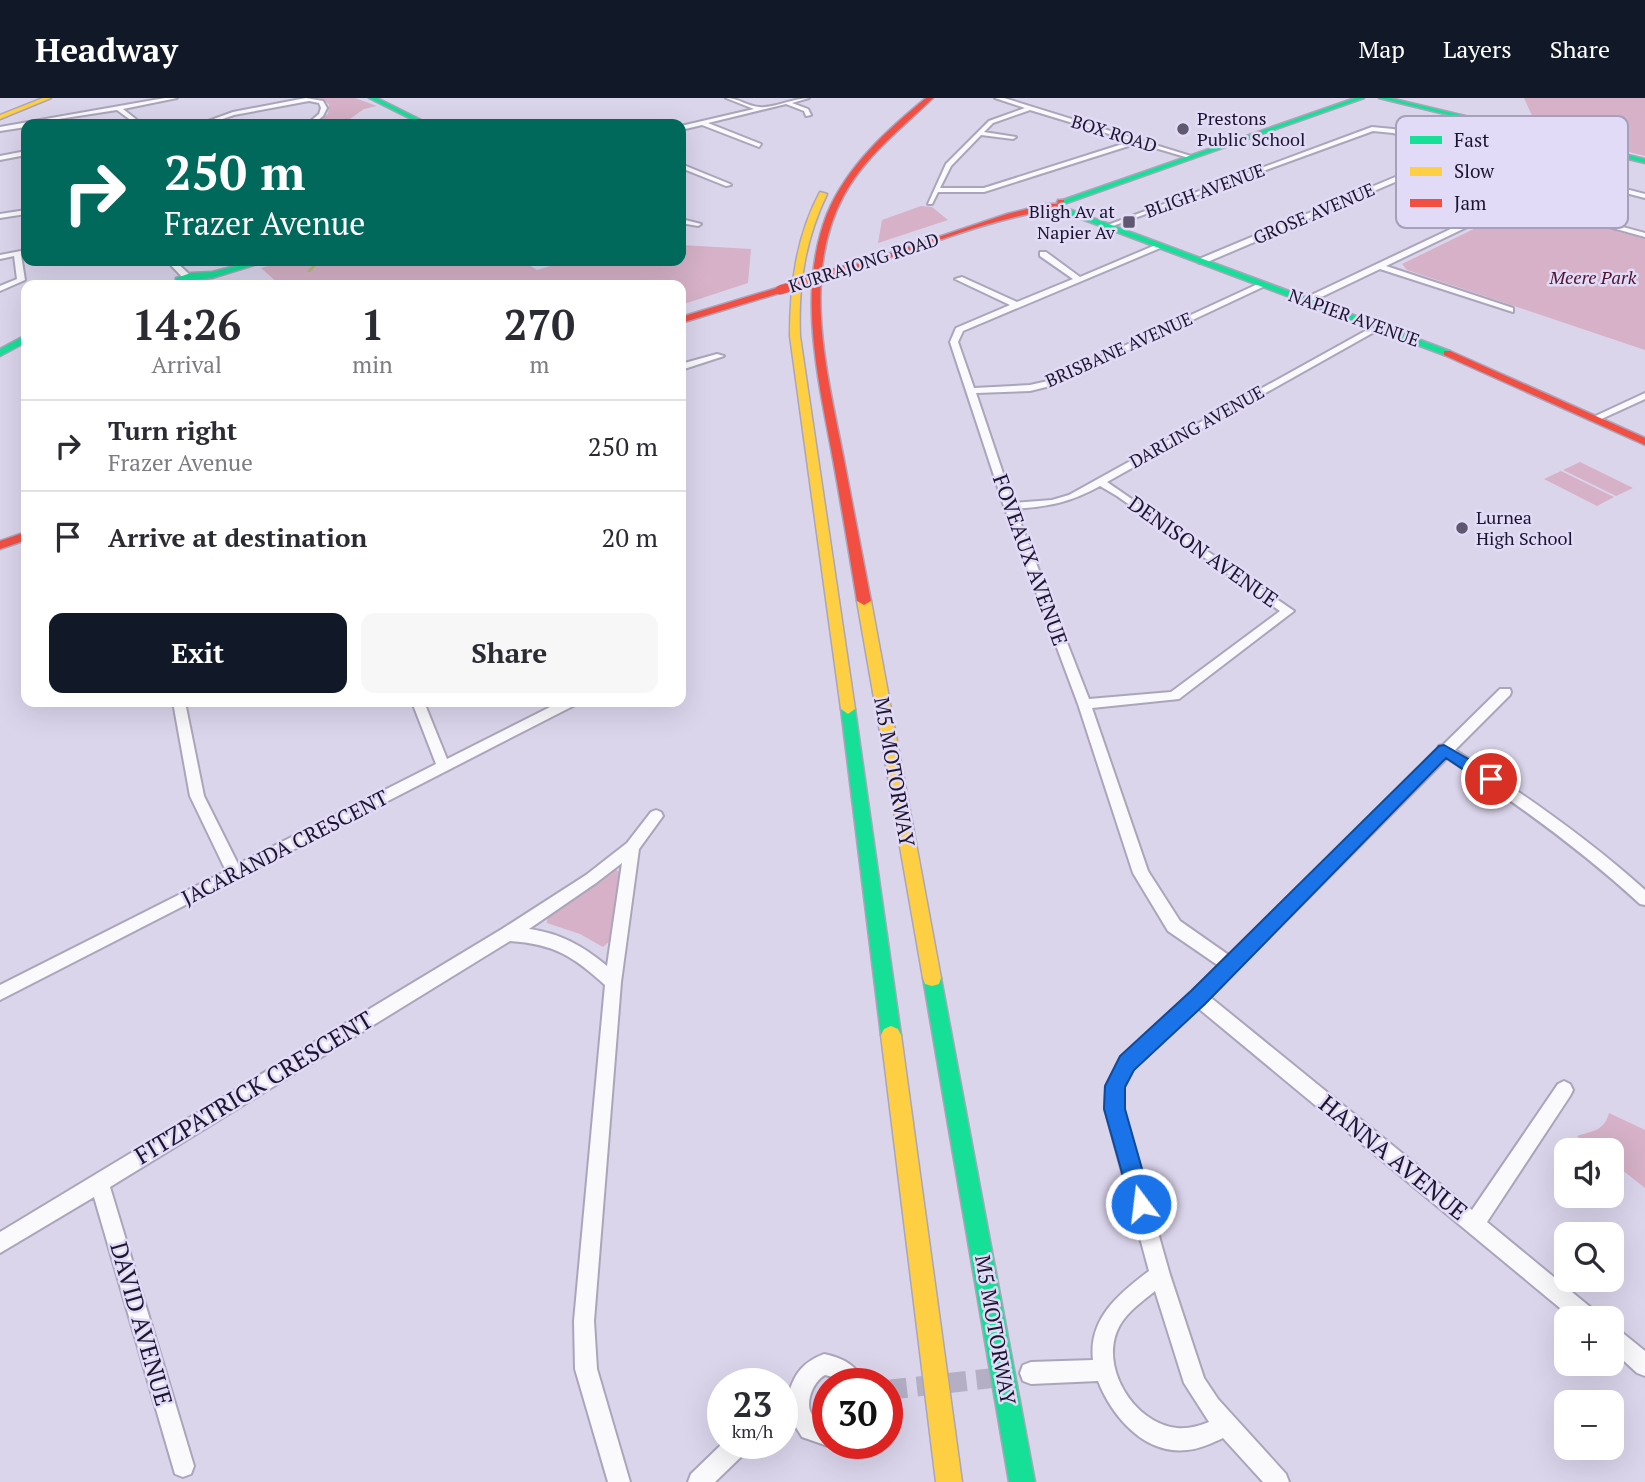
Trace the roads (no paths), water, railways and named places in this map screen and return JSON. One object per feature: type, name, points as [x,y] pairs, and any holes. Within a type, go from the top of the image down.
[{"type":"main road","points":[[0,111],[34,98]]},
{"type":"main road","points":[[0,117],[48,98]]},
{"type":"main road","points":[[372,98],[416,119]]},
{"type":"main road","name":"M5 MOTORWAY","points":[[916,98],[862,143],[828,185],[804,235],[793,298],[797,357],[858,775],[948,1482]]},
{"type":"main road","name":"M5 MOTORWAY","points":[[930,98],[879,142],[841,193],[822,244],[816,296],[820,348],[840,466],[1022,1482]]},
{"type":"main road","name":"KURRAJONG ROAD","points":[[686,318],[1055,205],[1361,98]]},
{"type":"main road","points":[[1382,98],[1456,116]]},
{"type":"main road","name":"NAPIER AVENUE","points":[[1055,205],[1464,360],[1645,442]]},
{"type":"main road","points":[[189,280],[244,266]]},
{"type":"main road","points":[[0,352],[21,341]]},
{"type":"main road","points":[[0,545],[21,538]]},
{"type":"main road","points":[[0,552],[21,546]]},
{"type":"street","points":[[59,119],[174,98]]},
{"type":"street","points":[[729,98],[759,109]]},
{"type":"street","points":[[686,127],[806,98]]},
{"type":"street","name":"BOX ROAD","points":[[998,98],[1191,157]]},
{"type":"street","points":[[218,119],[309,99],[321,103],[324,108],[316,119]]},
{"type":"street","points":[[786,103],[806,110],[808,115]]},
{"type":"street","points":[[118,108],[132,119]]},
{"type":"street","points":[[930,203],[948,165],[980,133],[998,117],[1030,108]]},
{"type":"street","points":[[704,123],[759,145]]},
{"type":"street","name":"BLIGH AVENUE","points":[[1375,125],[1396,133]]},
{"type":"street","points":[[0,130],[21,126]]},
{"type":"street","name":"BLIGH AVENUE","points":[[1108,226],[1368,130],[1382,129]]},
{"type":"street","points":[[980,133],[1013,137]]},
{"type":"street","points":[[936,190],[984,190],[1138,141]]},
{"type":"street","points":[[0,158],[21,154]]},
{"type":"street","points":[[686,168],[728,185]]},
{"type":"street","name":"GROSE AVENUE","points":[[1202,261],[1396,179]]},
{"type":"street","name":"BLIGH AVENUE","points":[[1628,192],[1645,196]]},
{"type":"street","points":[[0,216],[21,213]]},
{"type":"street","points":[[686,222],[698,224]]},
{"type":"street","points":[[1308,300],[1461,228]]},
{"type":"street","points":[[1620,228],[1645,235]]},
{"type":"street","name":"FOVEAUX AVENUE","points":[[1161,246],[960,330],[954,342],[1009,506],[1084,704],[1141,873],[1174,926],[1230,965]]},
{"type":"street","points":[[0,257],[21,253]]},
{"type":"street","points":[[1043,254],[1078,279]]},
{"type":"street","points":[[1382,267],[1510,310]]},
{"type":"street","points":[[960,279],[1017,305]]},
{"type":"street","points":[[0,289],[21,280]]},
{"type":"street","name":"BRISBANE AVENUE","points":[[969,391],[1030,388],[1051,383],[1263,285]]},
{"type":"street","name":"DARLING AVENUE","points":[[1009,506],[1064,501],[1379,327]]},
{"type":"street","points":[[686,366],[720,356]]},
{"type":"street","points":[[1594,419],[1645,396]]},
{"type":"street","name":"DENISON AVENUE","points":[[1084,704],[1174,696],[1287,611],[1100,482]]},
{"type":"street","points":[[1278,1482],[1202,1396],[1186,1363],[1114,1109],[1115,1086],[1127,1063],[1198,998],[1505,692]]},
{"type":"street","points":[[180,707],[197,796],[235,874]]},
{"type":"street","points":[[420,707],[443,766]]},
{"type":"street","name":"JACARANDA CRESCENT","points":[[1,991],[560,707]]},
{"type":"street","points":[[1444,750],[1514,794],[1598,856],[1645,899]]},
{"type":"street","name":"FITZPATRICK CRESCENT","points":[[0,1243],[509,934],[591,879],[632,847],[656,816]]},
{"type":"street","name":"FITZPATRICK CRESCENT","points":[[618,1482],[586,1369],[584,1321],[613,982],[632,847]]},
{"type":"street","points":[[509,934],[559,941],[572,947],[613,982]]},
{"type":"street","name":"HANNA AVENUE","points":[[1198,998],[1573,1306]]},
{"type":"street","points":[[1474,1224],[1564,1090]]},
{"type":"street","name":"DAVID AVENUE","points":[[99,1183],[183,1465]]},
{"type":"street","points":[[1160,1275],[1120,1307],[1111,1320],[1104,1345],[1107,1382],[1123,1406],[1140,1423],[1172,1439],[1187,1439],[1226,1426]]},
{"type":"street","points":[[1624,1347],[1645,1365]]},
{"type":"street","points":[[817,1368],[839,1368]]},
{"type":"street","points":[[1031,1373],[1104,1370]]},
{"type":"street","points":[[798,1389],[803,1379],[812,1372]]},
{"type":"street","points":[[798,1415],[812,1430]]},
{"type":"street","points":[[699,1482],[723,1459]]},
{"type":"waterway","points":[[309,271],[314,266]]},
{"type":"tunnel","points":[[903,1388],[1002,1377]]},
{"type":"place","name":"Prestons Public School","points":[[1183,129]]},
{"type":"place","name":"Bligh Av at Napier Av","points":[[1129,222]]},
{"type":"place","name":"Lurnea High School","points":[[1462,528]]},
{"type":"park label","name":"Meere Park","points":[[1593,278]]}]
